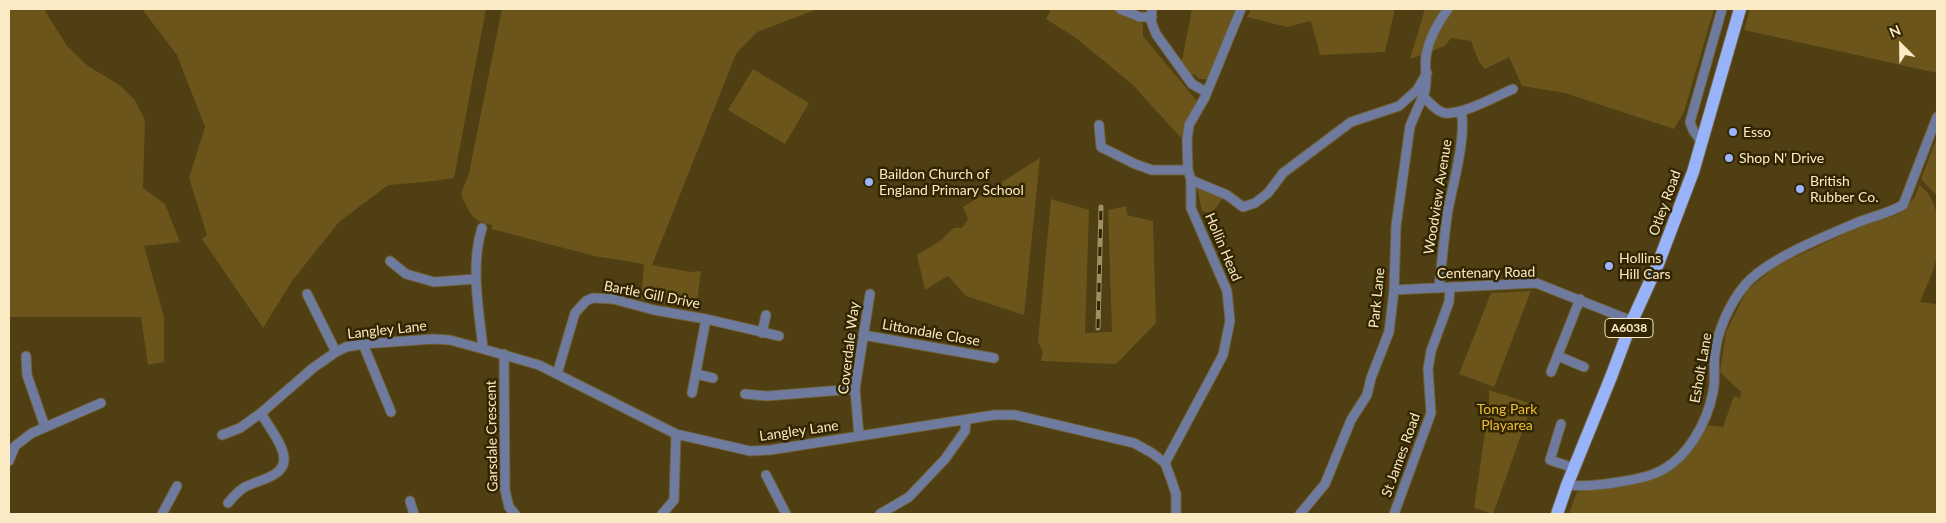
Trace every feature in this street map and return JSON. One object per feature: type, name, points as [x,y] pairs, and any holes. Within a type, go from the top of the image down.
[{"type":"main road","name":"Otley Road","points":[[1557,514],[1567,485],[1612,377],[1632,321],[1666,244],[1693,172],[1740,9]]},
{"type":"street","points":[[1120,9],[1140,17],[1152,13],[1156,34],[1192,84],[1206,92]]},
{"type":"street","name":"Hollin Head","points":[[1165,463],[1223,355],[1230,321],[1227,291],[1191,208],[1191,180],[1188,170],[1187,140],[1189,125],[1206,92],[1241,9]]},
{"type":"street","name":"Park Lane","points":[[1300,514],[1325,484],[1351,420],[1367,395],[1371,378],[1389,332],[1394,290],[1396,226],[1410,126],[1426,90],[1426,58],[1433,31],[1448,9]]},
{"type":"street","points":[[1702,143],[1692,130],[1690,122],[1722,9]]},
{"type":"street","points":[[1191,180],[1227,195],[1243,207],[1255,203],[1268,193],[1284,173],[1351,122],[1399,106],[1416,90],[1427,73]]},
{"type":"street","points":[[1423,96],[1438,110],[1445,113],[1461,111],[1513,89]]},
{"type":"street","name":"Woodview Avenue","points":[[1439,288],[1448,213],[1460,144],[1463,119],[1461,111]]},
{"type":"street","name":"Esholt Lane","points":[[1567,485],[1582,487],[1638,479],[1657,473],[1676,460],[1692,441],[1707,411],[1715,380],[1715,355],[1718,337],[1731,306],[1745,284],[1764,268],[1790,253],[1854,224],[1903,206],[1937,117]]},
{"type":"street","points":[[1099,125],[1101,147],[1135,164],[1152,170],[1188,170]]},
{"type":"street","points":[[482,228],[479,236],[476,279],[483,348]]},
{"type":"street","points":[[390,261],[406,274],[434,282],[476,279]]},
{"type":"street","name":"Centenary Road","points":[[1394,290],[1536,283],[1632,321]]},
{"type":"street","name":"St James Road","points":[[1394,514],[1431,413],[1428,369],[1431,351],[1448,302],[1450,287]]},
{"type":"street","name":"Langley Lane","points":[[307,294],[336,352]]},
{"type":"street","name":"Coverdale Way","points":[[859,436],[855,389],[870,294]]},
{"type":"street","name":"Bartle Gill Drive","points":[[557,374],[567,344],[572,320],[580,306],[594,298],[613,299],[654,310],[706,319],[779,336]]},
{"type":"street","points":[[1551,372],[1580,300]]},
{"type":"street","points":[[762,333],[766,315]]},
{"type":"street","points":[[692,393],[706,319]]},
{"type":"street","name":"Littondale Close","points":[[863,335],[994,358]]},
{"type":"street","name":"Langley Lane","points":[[222,435],[240,428],[261,413],[313,368],[346,347],[433,339],[450,340],[526,360],[676,434],[750,451],[994,415],[1015,415],[1134,443],[1165,463]]},
{"type":"street","points":[[363,344],[391,412]]},
{"type":"street","name":"Garsdale Crescent","points":[[504,354],[505,490],[509,507],[515,514]]},
{"type":"street","points":[[26,356],[27,375],[45,427]]},
{"type":"street","points":[[1558,356],[1584,367]]},
{"type":"street","points":[[696,374],[713,378]]},
{"type":"street","points":[[745,394],[767,396],[855,389]]},
{"type":"street","points":[[9,461],[15,446],[32,433],[101,403]]},
{"type":"street","points":[[228,503],[239,497],[245,487],[274,475],[279,471],[284,460],[282,448],[261,413]]},
{"type":"street","points":[[880,514],[909,498],[945,459],[965,431],[966,420]]},
{"type":"street","points":[[1561,424],[1550,460],[1574,468]]},
{"type":"street","points":[[662,514],[674,500],[676,434]]},
{"type":"street","points":[[1165,463],[1176,494],[1176,514]]},
{"type":"street","points":[[279,471],[287,478]]},
{"type":"street","points":[[766,475],[786,514]]},
{"type":"street","points":[[162,514],[177,486]]},
{"type":"street","points":[[410,501],[414,514]]},
{"type":"green space","points":[[9,9],[44,9],[67,46],[88,66],[118,84],[134,99],[145,120],[143,188],[165,204],[180,242],[144,246],[164,317],[164,362],[148,365],[141,317],[9,317]]},
{"type":"green space","points":[[142,9],[486,9],[454,178],[388,185],[339,222],[292,281],[263,328],[202,239],[207,235],[189,178],[205,127],[177,55]]},
{"type":"green space","points":[[502,9],[818,9],[757,32],[736,54],[652,265],[691,272],[701,271],[696,311],[641,299],[644,264],[594,256],[492,229],[492,225],[485,224],[476,219],[469,211],[461,194],[469,173]]},
{"type":"green space","points":[[1051,9],[1113,9],[1143,24],[1143,36],[1197,101],[1181,138],[1133,85],[1076,38],[1046,19]]},
{"type":"green space","points":[[1192,9],[1235,9],[1208,79],[1199,79],[1194,74],[1191,75],[1182,61]]},
{"type":"green space","points":[[1251,9],[1395,9],[1385,52],[1320,55],[1311,21],[1287,27],[1247,17]]},
{"type":"green space","points":[[1425,9],[1714,9],[1684,112],[1674,129],[1565,93],[1522,86],[1509,57],[1485,69],[1479,62],[1471,41],[1451,38],[1445,46],[1410,59]]},
{"type":"green space","points":[[1750,9],[1937,9],[1937,73],[1744,30]]},
{"type":"green space","points":[[753,69],[809,103],[785,144],[728,110]]},
{"type":"green space","points":[[1937,137],[1937,196],[1921,179]]},
{"type":"green space","points":[[1040,158],[1024,315],[966,296],[948,276],[925,290],[917,255],[940,241],[954,228],[962,228],[968,219],[963,207]]},
{"type":"green space","points":[[1919,185],[1931,198],[1935,207],[1938,226],[1936,260],[1920,302],[1937,304],[1937,514],[1569,514],[1577,492],[1646,482],[1675,465],[1705,425],[1723,427],[1734,396],[1740,398],[1741,392],[1720,372],[1726,332],[1747,290],[1778,265],[1864,225],[1899,214],[1915,197]]},
{"type":"green space","points":[[1197,188],[1203,188],[1223,197],[1212,214],[1202,211]]},
{"type":"green space","points":[[1051,199],[1089,210],[1085,333],[1112,332],[1108,210],[1126,206],[1127,215],[1153,221],[1156,323],[1116,364],[1041,361],[1043,352],[1038,341]]},
{"type":"green space","points":[[1531,291],[1494,387],[1459,374],[1491,293]]},
{"type":"green space","name":"Tong Park Playarea","points":[[1489,390],[1532,404],[1493,514],[1474,508],[1489,405]]},
{"type":"railway","points":[[1098,328],[1101,207]]},
{"type":"place","name":"Esso","points":[[1733,132]]},
{"type":"place","name":"Shop N' Drive","points":[[1729,158]]},
{"type":"place","name":"Baildon Church of England Primary School","points":[[869,182]]},
{"type":"place","name":"British Rubber Co.","points":[[1800,189]]},
{"type":"place","name":"Hollins Hill Cars","points":[[1609,266]]}]
